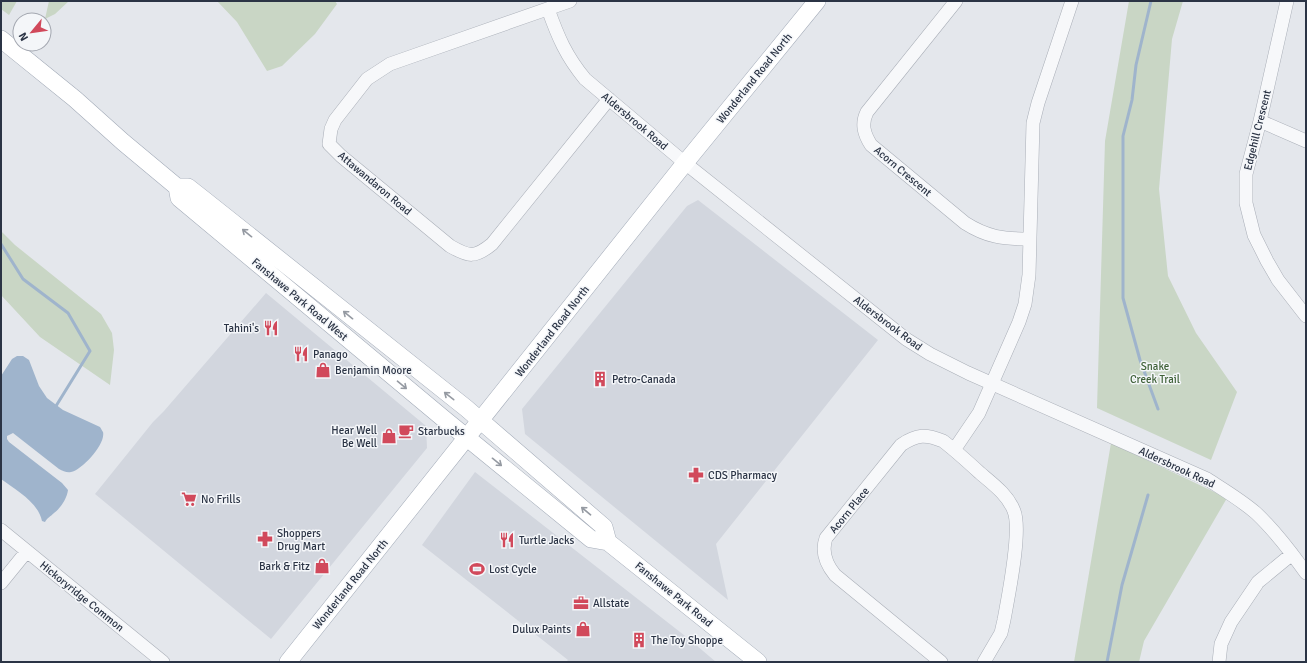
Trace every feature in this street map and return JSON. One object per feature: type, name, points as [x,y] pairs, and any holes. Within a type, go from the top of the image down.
[{"type":"main road","name":"Wonderland Road North","points":[[288,662],[685,163],[817,1]]},
{"type":"main road","name":"Fanshawe Park Road West","points":[[1,39],[75,99],[123,142],[177,187],[188,187],[480,421]]},
{"type":"main road","name":"Fanshawe Park Road West","points":[[177,187],[179,198],[467,438]]},
{"type":"main road","name":"Fanshawe Park Road","points":[[480,421],[604,527],[608,542]]},
{"type":"main road","name":"Fanshawe Park Road","points":[[467,438],[591,539],[608,542],[758,662]]},
{"type":"street","name":"Attawandaron Road","points":[[570,1],[390,64],[373,74],[367,79],[335,120],[331,129],[329,144],[341,156],[450,246],[464,254],[472,255],[482,252],[492,244],[609,99]]},
{"type":"street","name":"Acorn Crescent","points":[[956,1],[867,112],[864,119],[865,133],[871,145],[976,230],[1005,239],[1029,239]]},
{"type":"street","points":[[954,450],[979,414],[1019,322],[1025,304],[1028,275],[1032,186],[1033,123],[1038,103],[1072,1]]},
{"type":"street","name":"Edgehill Crescent","points":[[1287,1],[1260,121],[1246,174],[1246,203],[1254,236],[1267,261],[1278,280],[1306,316]]},
{"type":"street","name":"Aldersbrook Road","points":[[548,8],[559,40],[572,64],[585,79],[685,163],[906,339],[930,354],[968,373],[1207,479],[1239,500],[1271,528],[1306,573]]},
{"type":"street","points":[[1260,121],[1306,141]]},
{"type":"street","name":"Acorn Place","points":[[941,662],[835,575],[828,566],[825,556],[824,543],[826,538],[901,445],[911,438],[926,436],[932,436],[943,441],[954,450],[1003,493],[1015,512],[1016,538],[1004,620],[1001,633],[984,662]]},
{"type":"street","name":"Hickoryridge Common","points":[[1,530],[163,662]]},
{"type":"street","points":[[1,583],[27,551]]},
{"type":"street","points":[[1219,662],[1221,644],[1231,622],[1250,593],[1258,582],[1292,554]]},
{"type":"shaded area","points":[[698,200],[878,340],[716,544],[728,600],[525,434],[522,409],[687,206]]},
{"type":"shaded area","points":[[266,293],[426,426],[427,448],[271,639],[95,494],[153,422]]},
{"type":"shaded area","points":[[475,472],[689,639],[716,662],[566,662],[568,660],[422,545]]},
{"type":"green space","points":[[1,1],[17,1],[9,15],[1,9]]},
{"type":"green space","points":[[49,1],[69,1],[52,16],[52,12],[47,12]]},
{"type":"green space","points":[[217,1],[335,1],[337,4],[315,34],[282,66],[267,71],[237,22]]},
{"type":"green space","name":"Snake Creek Trail","points":[[1129,1],[1183,1],[1172,39],[1159,189],[1168,276],[1196,333],[1237,392],[1211,460],[1097,408],[1105,141]]},
{"type":"green space","points":[[1,231],[15,245],[101,314],[112,333],[114,350],[110,385],[40,337],[1,295]]},
{"type":"green space","points":[[1111,443],[1227,498],[1144,641],[1139,662],[1074,662]]},
{"type":"water","points":[[17,356],[23,356],[29,360],[39,386],[47,398],[63,410],[100,427],[103,432],[101,443],[92,456],[81,467],[70,472],[65,472],[59,469],[13,433],[7,436],[9,442],[62,483],[68,490],[61,506],[45,522],[42,521],[36,508],[26,497],[1,479],[1,376],[12,359]]},
{"type":"waterway","points":[[1151,1],[1136,65],[1132,100],[1123,136],[1123,298],[1140,360],[1158,409]]},
{"type":"waterway","points":[[1,244],[23,279],[68,313],[90,351],[56,406]]},
{"type":"waterway","points":[[1107,662],[1122,585],[1148,495]]},
{"type":"place","name":"Tahini's","points":[[271,328]]},
{"type":"place","name":"Panago","points":[[301,354]]},
{"type":"place","name":"Benjamin Moore","points":[[323,370]]},
{"type":"place","name":"Petro-Canada","points":[[600,379]]},
{"type":"place","name":"Starbucks","points":[[406,431]]},
{"type":"place","name":"Hear Well Be Well","points":[[389,436]]},
{"type":"place","name":"CDS Pharmacy","points":[[696,475]]},
{"type":"place","name":"No Frills","points":[[189,499]]},
{"type":"place","name":"Shoppers Drug Mart","points":[[265,539]]},
{"type":"place","name":"Turtle Jacks","points":[[507,540]]},
{"type":"place","name":"Bark & Fitz","points":[[322,566]]},
{"type":"place","name":"Lost Cycle","points":[[477,569]]},
{"type":"place","name":"Allstate","points":[[581,603]]},
{"type":"place","name":"Dulux Paints","points":[[583,629]]},
{"type":"place","name":"The Toy Shoppe","points":[[639,640]]}]
